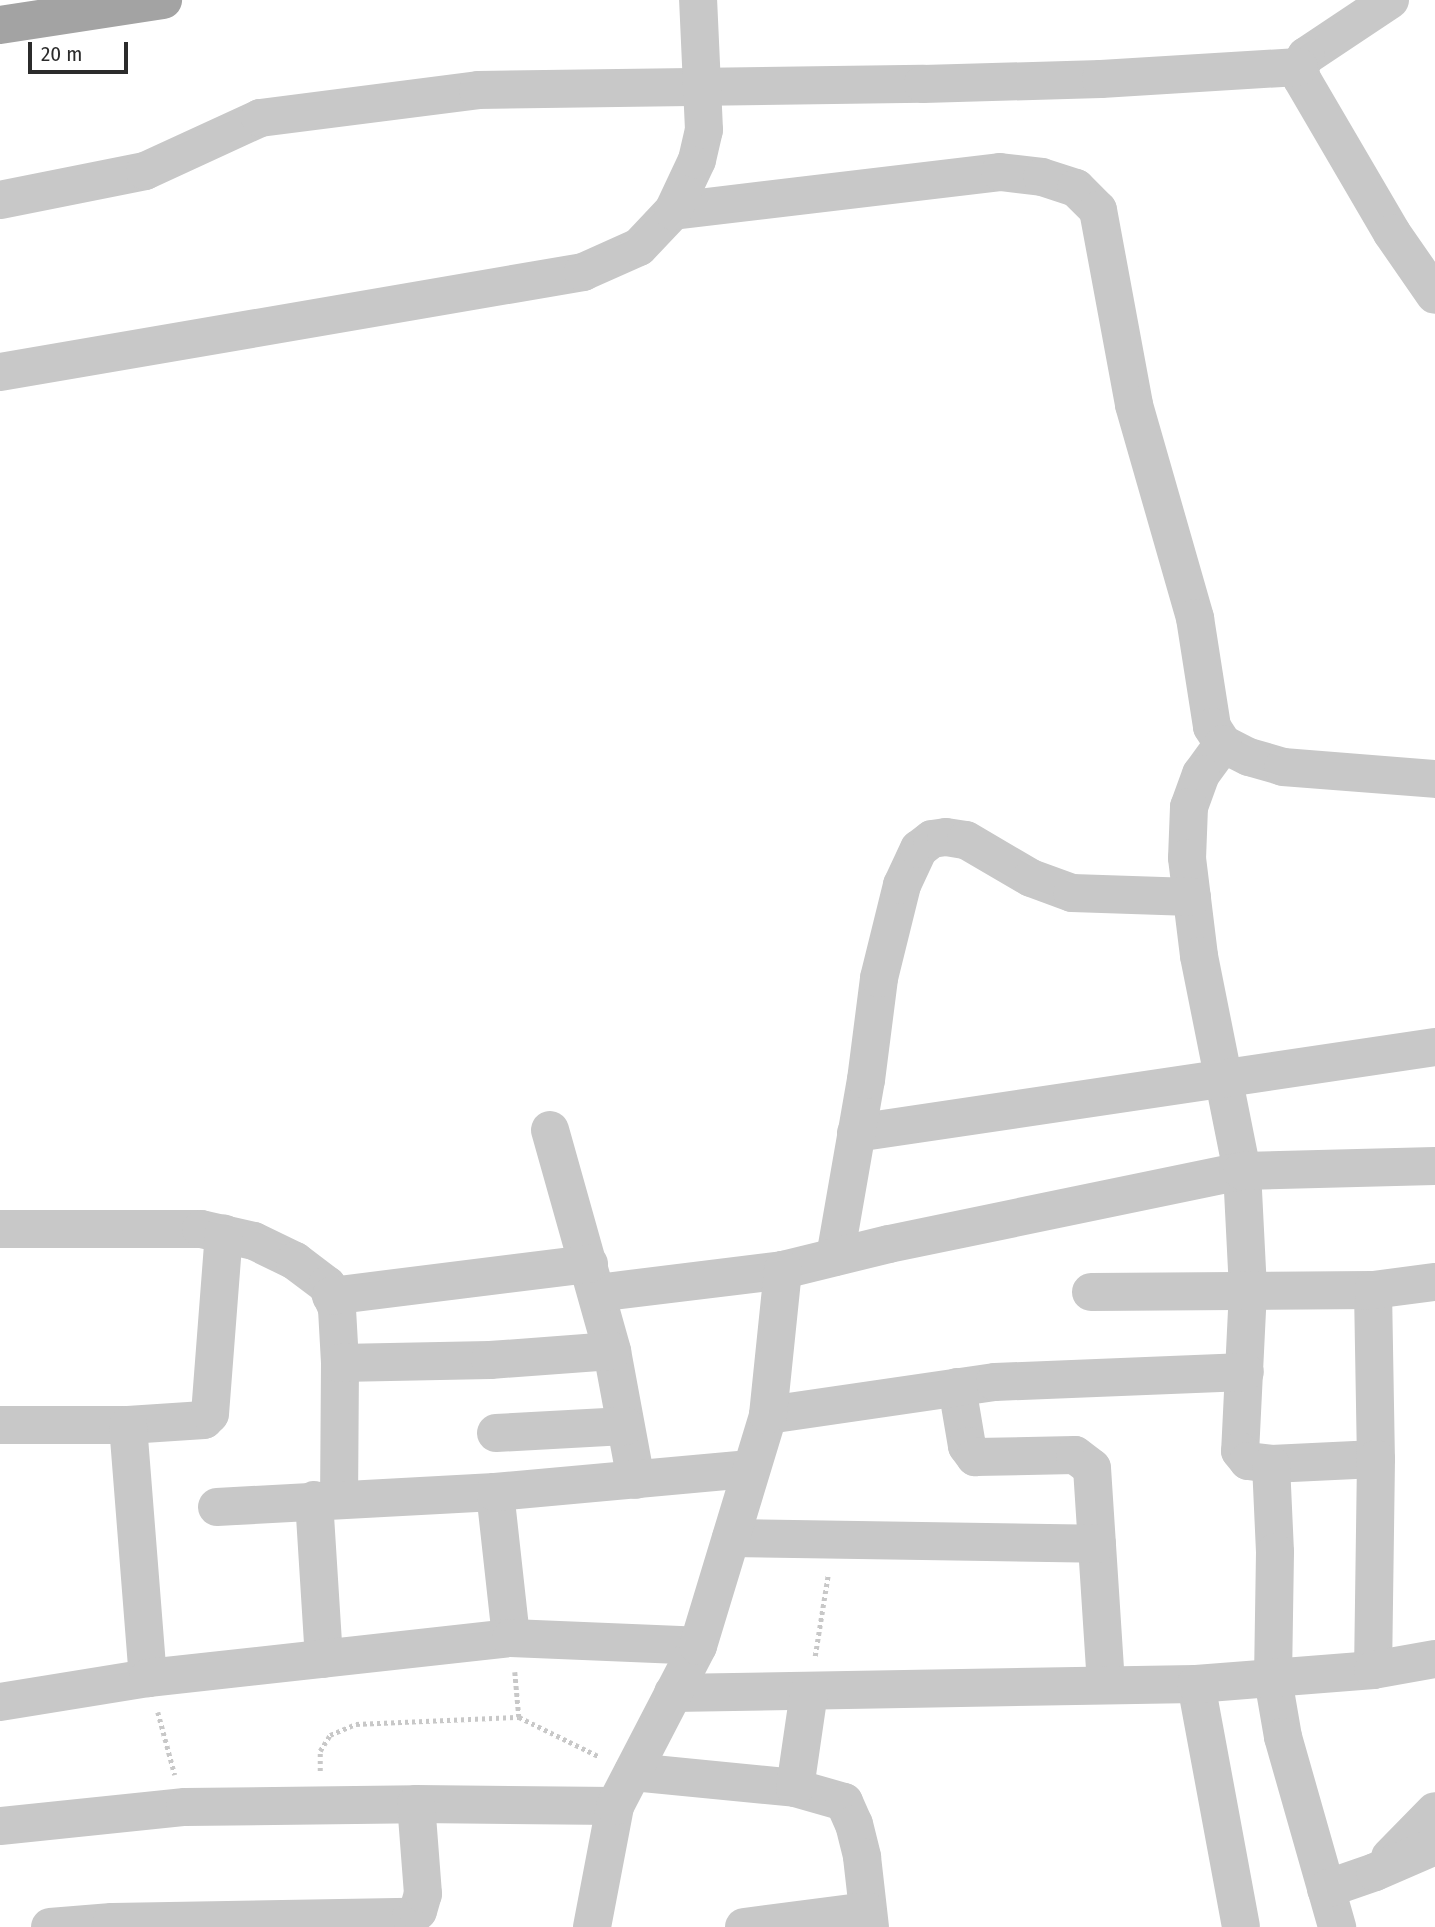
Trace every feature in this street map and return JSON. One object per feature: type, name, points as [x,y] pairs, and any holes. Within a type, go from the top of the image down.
[{"type":"main road","points":[[0,25],[72,7],[163,0]]},
{"type":"street","points":[[0,372],[583,272],[639,247],[673,211],[699,150],[704,130],[698,0]]},
{"type":"street","points":[[1390,0],[1306,55],[1299,67],[1302,79],[1392,233],[1435,295]]},
{"type":"street","points":[[0,200],[145,171],[260,118],[478,90],[1101,79],[1299,67]]},
{"type":"street","points":[[673,211],[1000,172],[1042,177],[1076,188],[1098,210],[1134,405],[1195,618],[1212,727],[1223,744],[1283,767],[1435,779]]},
{"type":"street","points":[[1223,744],[1201,774],[1189,807],[1187,858],[1199,956],[1242,1171],[1248,1290],[1240,1451],[1248,1461],[1271,1464],[1376,1459]]},
{"type":"street","points":[[835,1257],[879,978],[902,885],[919,849],[932,839],[946,837],[966,840],[1031,878],[1072,893],[1192,897]]},
{"type":"street","points":[[856,1133],[1435,1047]]},
{"type":"street","points":[[550,1130],[612,1351],[636,1480]]},
{"type":"street","points":[[331,1296],[783,1270],[1242,1171],[1435,1166]]},
{"type":"street","points":[[0,1229],[201,1229],[254,1241],[295,1261],[327,1285],[337,1309],[340,1363],[327,1499],[324,1659]]},
{"type":"street","points":[[0,1425],[194,1422],[210,1414],[223,1234]]},
{"type":"street","points":[[592,1927],[615,1806],[698,1646],[768,1415],[783,1270]]},
{"type":"street","points":[[1091,1292],[1373,1290],[1435,1282]]},
{"type":"street","points":[[1373,1290],[1376,1459],[1373,1670]]},
{"type":"street","points":[[340,1363],[490,1360],[612,1351]]},
{"type":"street","points":[[768,1415],[995,1382],[1245,1372]]},
{"type":"street","points":[[957,1387],[967,1446],[975,1457],[1063,1454],[1085,1460],[1093,1468],[1106,1685]]},
{"type":"street","points":[[128,1425],[148,1678]]},
{"type":"street","points":[[496,1433],[625,1426]]},
{"type":"street","points":[[1271,1464],[1275,1552],[1273,1679],[1283,1737],[1337,1927]]},
{"type":"street","points":[[217,1507],[495,1492],[750,1469]]},
{"type":"street","points":[[495,1492],[511,1638]]},
{"type":"street","points":[[731,1538],[1097,1544]]},
{"type":"street","points":[[0,1702],[148,1678],[511,1638],[698,1646]]},
{"type":"street","points":[[673,1693],[1196,1684],[1373,1670],[1435,1659]]},
{"type":"street","points":[[1196,1684],[1241,1926]]},
{"type":"street","points":[[795,1788],[809,1692]]},
{"type":"street","points":[[633,1772],[795,1788],[844,1802],[854,1824],[862,1857],[869,1919],[757,1926]]},
{"type":"street","points":[[0,1825],[185,1807],[416,1804],[615,1806]]},
{"type":"street","points":[[50,1927],[112,1922],[371,1922],[411,1917],[422,1904],[416,1804]]},
{"type":"street","points":[[1375,1872],[1435,1811]]},
{"type":"street","points":[[1326,1889],[1375,1872],[1435,1846]]},
{"type":"path","points":[[809,1692],[834,1541]]},
{"type":"path","points":[[148,1678],[185,1807]]},
{"type":"path","points":[[320,1806],[320,1751],[330,1735],[356,1724],[519,1717],[633,1772]]}]
